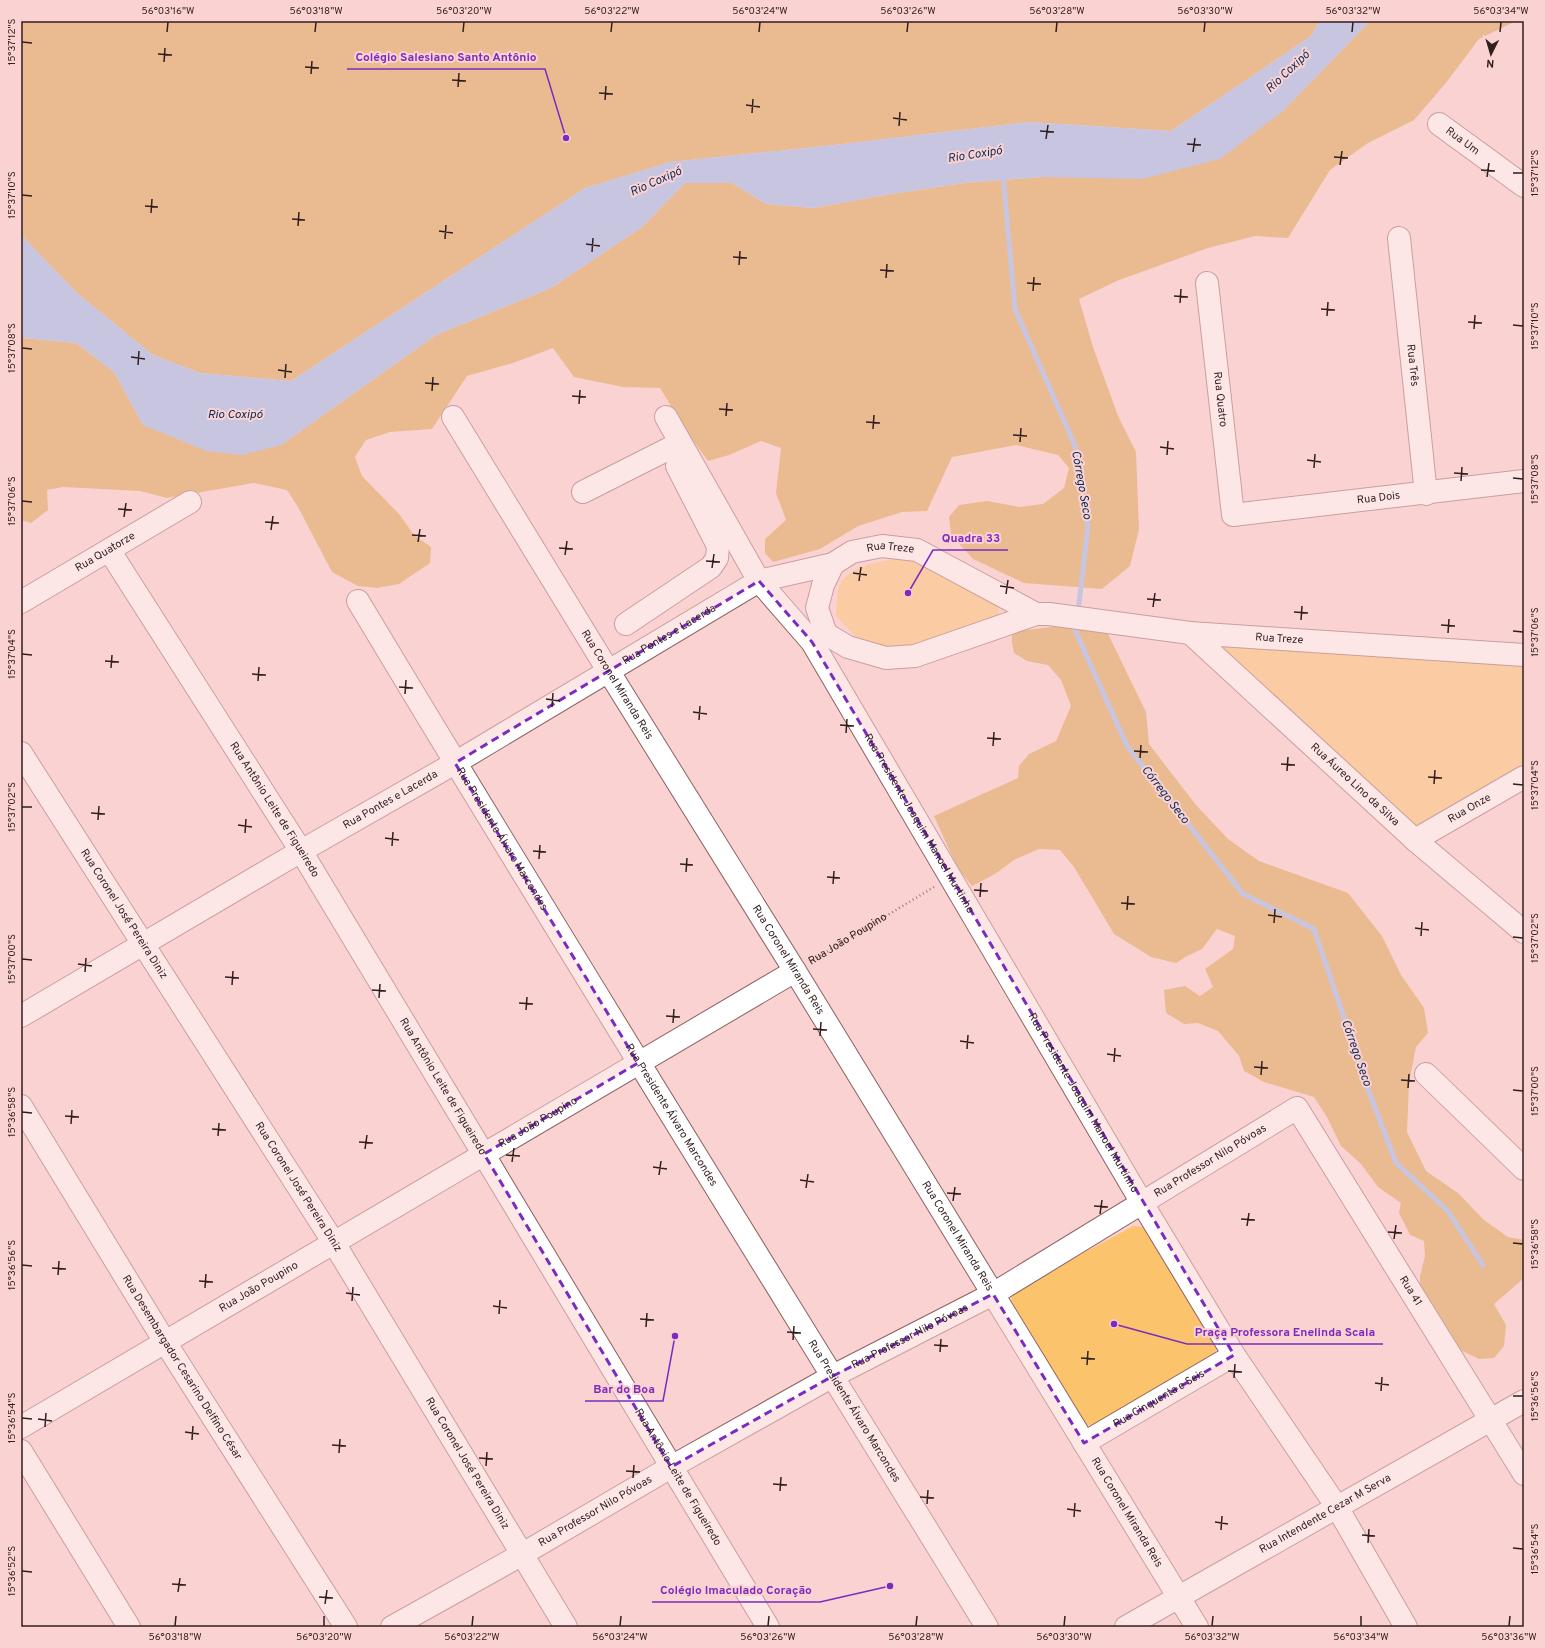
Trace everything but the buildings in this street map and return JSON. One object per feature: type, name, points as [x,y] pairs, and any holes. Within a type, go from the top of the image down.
[{"type":"street","name":"Rua Um","points":[[1439,124],[1524,186]]},
{"type":"street","name":"Rua Três","points":[[1399,238],[1426,494]]},
{"type":"street","name":"Rua Quatro","points":[[1207,283],[1233,515]]},
{"type":"street","points":[[626,624],[711,567],[717,558],[718,546],[675,446],[666,417]]},
{"type":"street","name":"Rua Coronel Miranda Reis","points":[[453,418],[795,970],[1197,1627]]},
{"type":"street","points":[[583,492],[675,446]]},
{"type":"street","name":"Rua Presidente Joaquim Manoel Murtinho","points":[[675,446],[759,581],[819,638],[950,877],[1142,1202],[1234,1355],[1336,1507],[1406,1627]]},
{"type":"street","name":"Rua Dois","points":[[1233,515],[1426,494],[1524,481]]},
{"type":"street","name":"Rua Quatorze","points":[[21,602],[190,502]]},
{"type":"street","name":"Rua Treze","points":[[759,581],[833,564],[852,552],[882,546],[917,550],[1042,614],[1190,632],[1524,655]]},
{"type":"street","name":"Rua Antônio Leite de Figueiredo","points":[[109,550],[301,850],[768,1627]]},
{"type":"street","points":[[819,638],[817,608],[823,585],[833,564]]},
{"type":"street","name":"Rua Pontes e Lacerda","points":[[21,1016],[143,946],[301,850],[456,763],[759,581]]},
{"type":"street","name":"Rua Presidente Álvaro Marcondes","points":[[358,601],[638,1063],[987,1627]]},
{"type":"street","name":"Rua Treze","points":[[819,638],[886,658],[916,656],[1042,614]]},
{"type":"street","name":"Rua Áureo Lino da Silva","points":[[1190,632],[1415,840],[1524,932]]},
{"type":"street","name":"Rua Coronel José Pereira Diniz","points":[[21,753],[334,1243],[521,1555],[566,1627]]},
{"type":"street","name":"Rua Onze","points":[[1415,840],[1524,777]]},
{"type":"street","name":"Rua João Poupino","points":[[21,1427],[795,970]]},
{"type":"street","points":[[1426,1074],[1524,1169]]},
{"type":"street","name":"Rua Desembargador Cesarino Delfino César","points":[[21,1106],[165,1342],[346,1627]]},
{"type":"street","name":"Rua Professor Nilo Póvoas","points":[[392,1627],[521,1555],[833,1376],[993,1294],[1297,1108]]},
{"type":"street","name":"Rua 41","points":[[1297,1108],[1524,1474]]},
{"type":"street","name":"Rua Cinquenta e Seis","points":[[1084,1443],[1234,1355]]},
{"type":"street","name":"Rua Intendente Cezar M Serva","points":[[1126,1627],[1524,1401]]},
{"type":"street","points":[[21,1451],[130,1627]]},
{"type":"path","name":"Rua João Poupino","points":[[795,970],[950,877]]},
{"type":"highlighted area","points":[[759,581],[812,642],[1234,1355],[1084,1443],[993,1294],[833,1376],[671,1467],[484,1154],[638,1063],[455,763]]},
{"type":"shaded area","points":[[21,21],[1320,21],[1311,36],[1171,131],[1029,122],[835,145],[671,162],[585,188],[291,381],[200,373],[153,355],[78,294],[21,235]]},
{"type":"shaded area","points":[[1370,21],[1516,21],[1479,39],[1445,84],[1414,120],[1368,143],[1330,170],[1288,238],[1255,236],[1208,248],[1119,280],[1079,299],[1093,347],[1118,416],[1136,452],[1139,529],[1130,566],[1102,589],[1024,583],[973,559],[951,535],[949,517],[959,505],[987,501],[1019,507],[1043,504],[1064,488],[1069,468],[1058,455],[1016,445],[952,457],[927,511],[902,512],[858,526],[820,549],[773,562],[765,553],[765,539],[786,520],[776,493],[781,448],[761,441],[729,455],[708,461],[689,435],[660,388],[623,387],[574,377],[553,348],[513,363],[467,376],[432,429],[390,432],[366,440],[355,457],[362,476],[399,514],[414,535],[431,547],[430,563],[399,584],[377,588],[358,586],[332,572],[298,507],[287,490],[254,483],[167,498],[140,491],[63,487],[47,490],[48,510],[31,523],[21,520],[21,335],[24,338],[76,343],[114,372],[143,425],[281,445],[436,335],[551,288],[642,227],[685,183],[732,183],[766,204],[814,208],[964,183],[1041,177],[1282,112]]},
{"type":"shaded area","points":[[902,558],[925,564],[999,606],[999,615],[915,646],[883,646],[855,636],[836,616],[838,593],[841,582],[853,571],[861,567],[877,562]]},
{"type":"shaded area","points":[[1058,626],[1108,634],[1146,712],[1149,744],[1196,805],[1228,839],[1259,861],[1348,893],[1382,936],[1401,975],[1424,1008],[1428,1033],[1416,1047],[1409,1083],[1407,1132],[1426,1171],[1458,1193],[1484,1220],[1508,1237],[1524,1240],[1524,1278],[1494,1304],[1506,1325],[1504,1346],[1494,1358],[1479,1359],[1456,1348],[1420,1296],[1420,1276],[1425,1256],[1424,1241],[1410,1235],[1399,1213],[1401,1203],[1378,1187],[1361,1164],[1341,1146],[1327,1117],[1314,1097],[1264,1082],[1244,1071],[1239,1056],[1218,1031],[1198,1023],[1184,1024],[1166,1013],[1164,990],[1185,986],[1200,996],[1213,987],[1205,969],[1233,949],[1235,936],[1217,929],[1202,949],[1176,963],[1151,957],[1114,934],[1074,867],[1060,850],[1039,849],[1014,860],[995,874],[972,886],[957,867],[934,816],[1018,778],[1019,766],[1029,754],[1056,741],[1071,706],[1061,680],[1048,665],[1027,661],[1014,653],[1012,643],[1012,632]]},
{"type":"shaded area","points":[[1212,638],[1524,663],[1524,766],[1419,829]]},
{"type":"shaded area","points":[[1133,1226],[1143,1227],[1218,1346],[1214,1355],[1093,1426],[1084,1424],[1011,1301],[1014,1291]]},
{"type":"water","name":"Rio Coxipó","points":[[1320,21],[1370,21],[1282,112],[1220,159],[1142,179],[1041,177],[964,183],[814,208],[766,204],[732,183],[685,183],[642,227],[551,288],[436,335],[281,445],[242,455],[206,451],[143,425],[114,372],[76,343],[24,338],[21,335],[21,235],[78,294],[153,355],[200,373],[291,381],[585,188],[670,162],[835,145],[1029,122],[1171,131],[1311,36]]},
{"type":"waterway","name":"Córrego Seco","points":[[1003,175],[1015,309],[1076,448],[1088,526],[1078,612]]},
{"type":"waterway","name":"Córrego Seco","points":[[1076,622],[1075,630],[1127,746],[1243,894],[1314,929],[1368,1089],[1396,1163],[1447,1210],[1483,1265]]},
{"type":"place","name":"Colégio Salesiano Santo Antônio","points":[[566,138]]},
{"type":"place","name":"Quadra 33","points":[[908,593]]},
{"type":"place","name":"Praça Professora Enelinda Scala","points":[[1114,1324]]},
{"type":"place","name":"Bar do Boa","points":[[675,1336]]},
{"type":"place","name":"Colégio Imaculado Coração","points":[[890,1586]]}]
